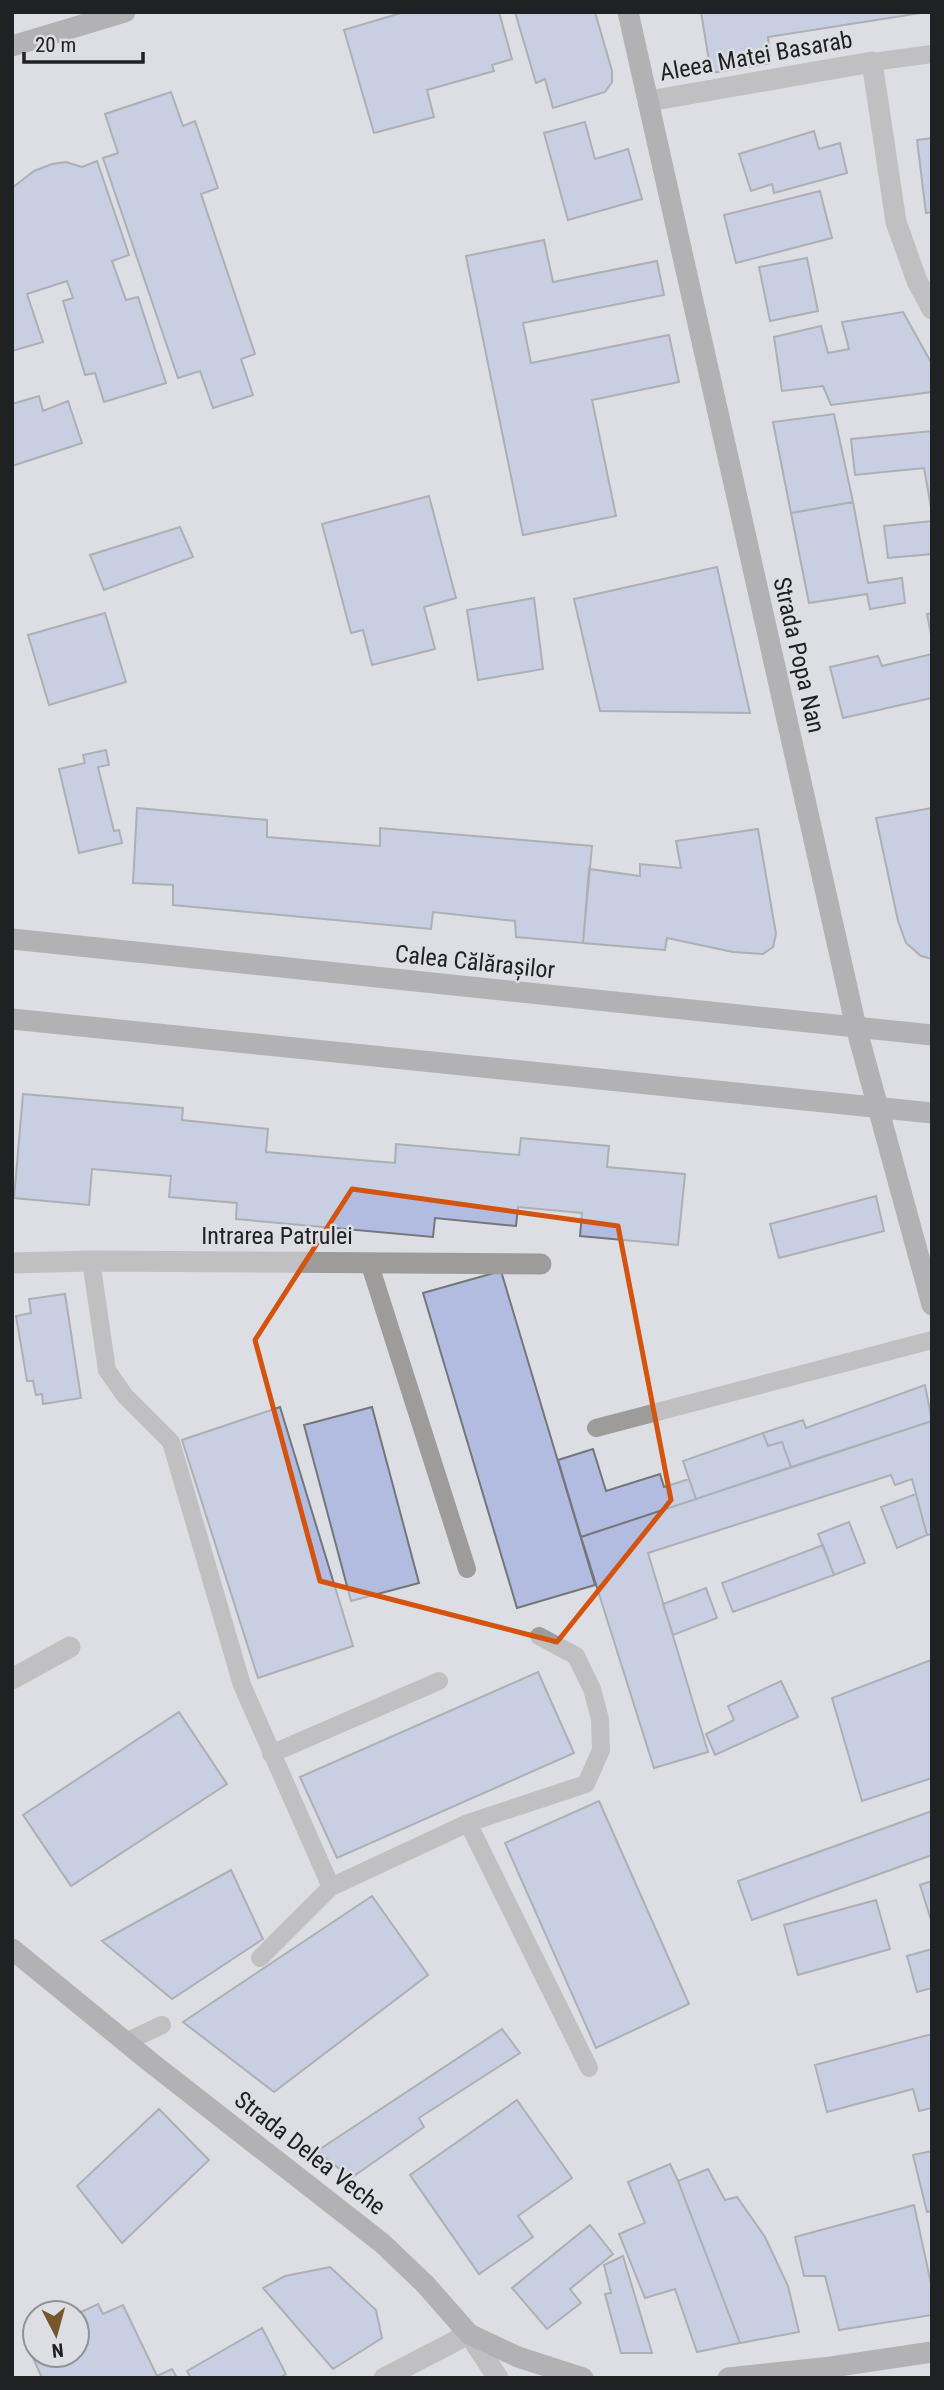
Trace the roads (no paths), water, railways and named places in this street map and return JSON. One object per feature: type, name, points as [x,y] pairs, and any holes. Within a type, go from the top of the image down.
[{"type":"street","points":[[12,46],[125,12]]},
{"type":"street","name":"Strada Popa Nan","points":[[628,12],[856,1027],[932,1306]]},
{"type":"street","points":[[872,62],[896,222],[917,281],[932,309]]},
{"type":"street","name":"Aleea Matei Basarab","points":[[649,101],[872,62]]},
{"type":"street","name":"Calea Călărașilor","points":[[12,939],[932,1035]]},
{"type":"street","points":[[12,1019],[932,1113]]},
{"type":"street","name":"Intrarea Patrulei","points":[[12,1263],[91,1261],[541,1264]]},
{"type":"street","points":[[12,1679],[70,1647]]},
{"type":"street","name":"Strada Delea Veche","points":[[12,1949],[382,2243],[425,2284],[470,2334],[518,2357],[583,2378]]},
{"type":"street","points":[[384,2378],[470,2334],[498,2378]]},
{"type":"street","points":[[728,2378],[831,2367],[932,2351]]},
{"type":"lane","points":[[872,62],[932,54]]},
{"type":"lane","points":[[91,1261],[107,1370],[125,1396],[171,1442],[242,1685],[331,1887]]},
{"type":"lane","points":[[369,1262],[467,1570]]},
{"type":"lane","points":[[596,1428],[932,1340]]},
{"type":"lane","points":[[260,1958],[331,1887],[468,1823],[586,1784],[601,1750],[600,1719],[592,1689],[576,1656],[539,1636]]},
{"type":"lane","points":[[271,1754],[439,1681]]},
{"type":"lane","points":[[468,1823],[589,2068]]},
{"type":"lane","points":[[126,2042],[162,2025]]}]
